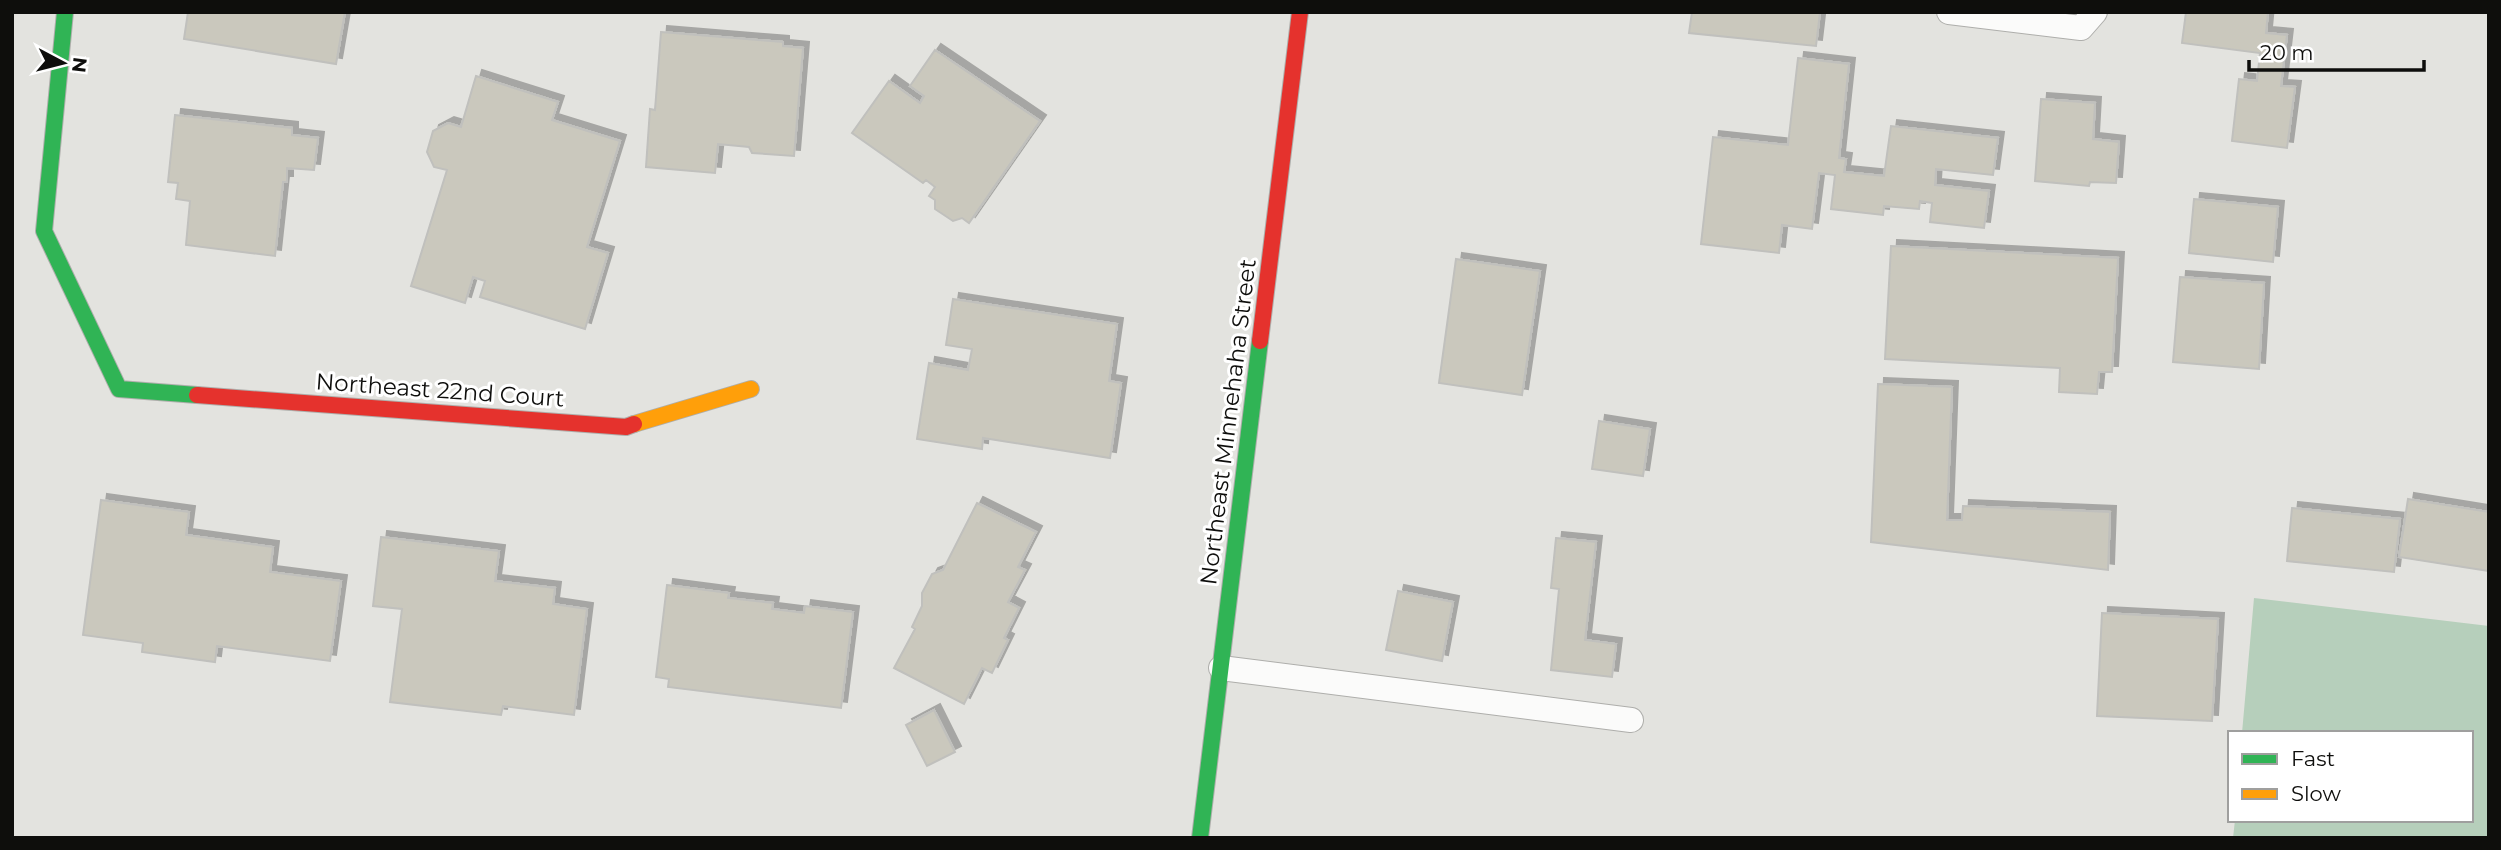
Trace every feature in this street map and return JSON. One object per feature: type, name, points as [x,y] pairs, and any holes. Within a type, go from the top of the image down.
[{"type":"street","name":"Northeast 22nd Court","points":[[65,12],[44,231],[119,389],[626,427],[751,389]]},
{"type":"street","name":"Northeast Minnehaha Street","points":[[1200,838],[1300,12]]},
{"type":"lane","points":[[1948,12],[2081,28],[2095,12]]},
{"type":"lane","points":[[1221,668],[1631,719]]},
{"type":"green space","points":[[2254,598],[2489,626],[2489,838],[2233,838],[2235,822],[2473,822],[2473,731],[2242,731]]},
{"type":"building","points":[[188,12],[345,12],[336,64],[184,39]]},
{"type":"building","points":[[1692,12],[1820,12],[1816,46],[1689,33]]},
{"type":"building","points":[[2186,12],[2268,12],[2266,33],[2287,35],[2281,86],[2295,87],[2287,148],[2232,141],[2239,79],[2257,81],[2260,53],[2182,43]]},
{"type":"building","points":[[661,32],[783,42],[783,46],[803,48],[794,156],[752,153],[749,147],[718,144],[715,173],[646,167],[650,109],[655,110]]},
{"type":"building","points":[[935,50],[1040,121],[969,223],[962,218],[953,221],[935,209],[935,200],[929,196],[935,187],[926,180],[923,183],[852,133],[889,81],[920,103],[924,96],[910,86]]},
{"type":"building","points":[[1798,58],[1849,64],[1839,158],[1846,159],[1844,172],[1884,176],[1891,126],[1998,138],[1993,175],[1936,169],[1935,185],[1989,191],[1984,228],[1930,222],[1932,203],[1920,201],[1919,209],[1884,206],[1883,215],[1831,209],[1835,175],[1819,173],[1812,229],[1782,225],[1779,253],[1701,244],[1713,137],[1788,145]]},
{"type":"building","points":[[476,76],[558,102],[552,120],[620,141],[587,247],[608,253],[585,329],[480,297],[485,281],[473,277],[465,303],[411,286],[447,170],[434,167],[427,152],[433,131],[448,123],[461,127]]},
{"type":"building","points":[[2041,99],[2095,103],[2093,139],[2119,142],[2116,183],[2090,182],[2089,186],[2035,181]]},
{"type":"building","points":[[175,115],[292,128],[292,135],[318,138],[314,170],[287,168],[275,256],[186,245],[190,201],[176,199],[178,183],[168,182]]},
{"type":"building","points":[[2194,199],[2278,207],[2273,262],[2189,253]]},
{"type":"building","points":[[1891,246],[2118,258],[2112,372],[2099,372],[2097,394],[2059,392],[2060,368],[1885,359]]},
{"type":"building","points":[[1456,259],[1540,271],[1522,395],[1439,383]]},
{"type":"building","points":[[2180,277],[2264,283],[2259,369],[2173,362]]},
{"type":"building","points":[[953,299],[1117,324],[1109,381],[1121,383],[1110,458],[983,438],[982,449],[917,439],[929,363],[968,370],[972,349],[946,345]]},
{"type":"building","points":[[1878,384],[1952,387],[1947,520],[1962,520],[1963,506],[2110,512],[2108,570],[1871,542]]},
{"type":"building","points":[[1599,421],[1650,429],[1643,476],[1592,469]]},
{"type":"building","points":[[2408,499],[2489,512],[2489,571],[2399,557]]},
{"type":"building","points":[[101,500],[189,512],[186,535],[273,547],[270,572],[341,581],[330,661],[217,646],[215,662],[142,652],[143,643],[83,635]]},
{"type":"building","points":[[977,503],[1036,532],[1018,567],[1025,570],[1008,602],[1019,608],[1004,638],[1008,640],[992,673],[982,668],[964,704],[894,668],[915,629],[912,627],[922,606],[922,593],[932,574],[943,570]]},
{"type":"building","points":[[2292,508],[2400,519],[2394,572],[2287,561]]},
{"type":"building","points":[[381,537],[499,551],[495,581],[555,588],[553,604],[587,609],[574,715],[503,706],[501,715],[390,702],[402,609],[373,606]]},
{"type":"building","points":[[1556,538],[1596,542],[1585,640],[1616,644],[1612,677],[1551,670],[1559,589],[1551,588]]},
{"type":"building","points":[[667,585],[729,593],[728,598],[773,603],[772,609],[804,613],[805,606],[853,612],[841,708],[668,687],[669,679],[656,677]]},
{"type":"building","points":[[1398,591],[1453,602],[1442,661],[1386,650]]},
{"type":"building","points":[[2102,613],[2218,619],[2212,721],[2097,716]]},
{"type":"building","points":[[934,710],[955,752],[927,766],[906,725]]},
{"type":"traffic: fast","points":[[65,12],[44,231],[119,389],[197,395]]},
{"type":"traffic: fast","points":[[1200,838],[1260,341]]},
{"type":"traffic: slow","points":[[634,424],[751,389]]},
{"type":"traffic: jam","points":[[1260,341],[1300,12]]},
{"type":"traffic: jam","points":[[197,395],[626,427],[634,424]]}]
